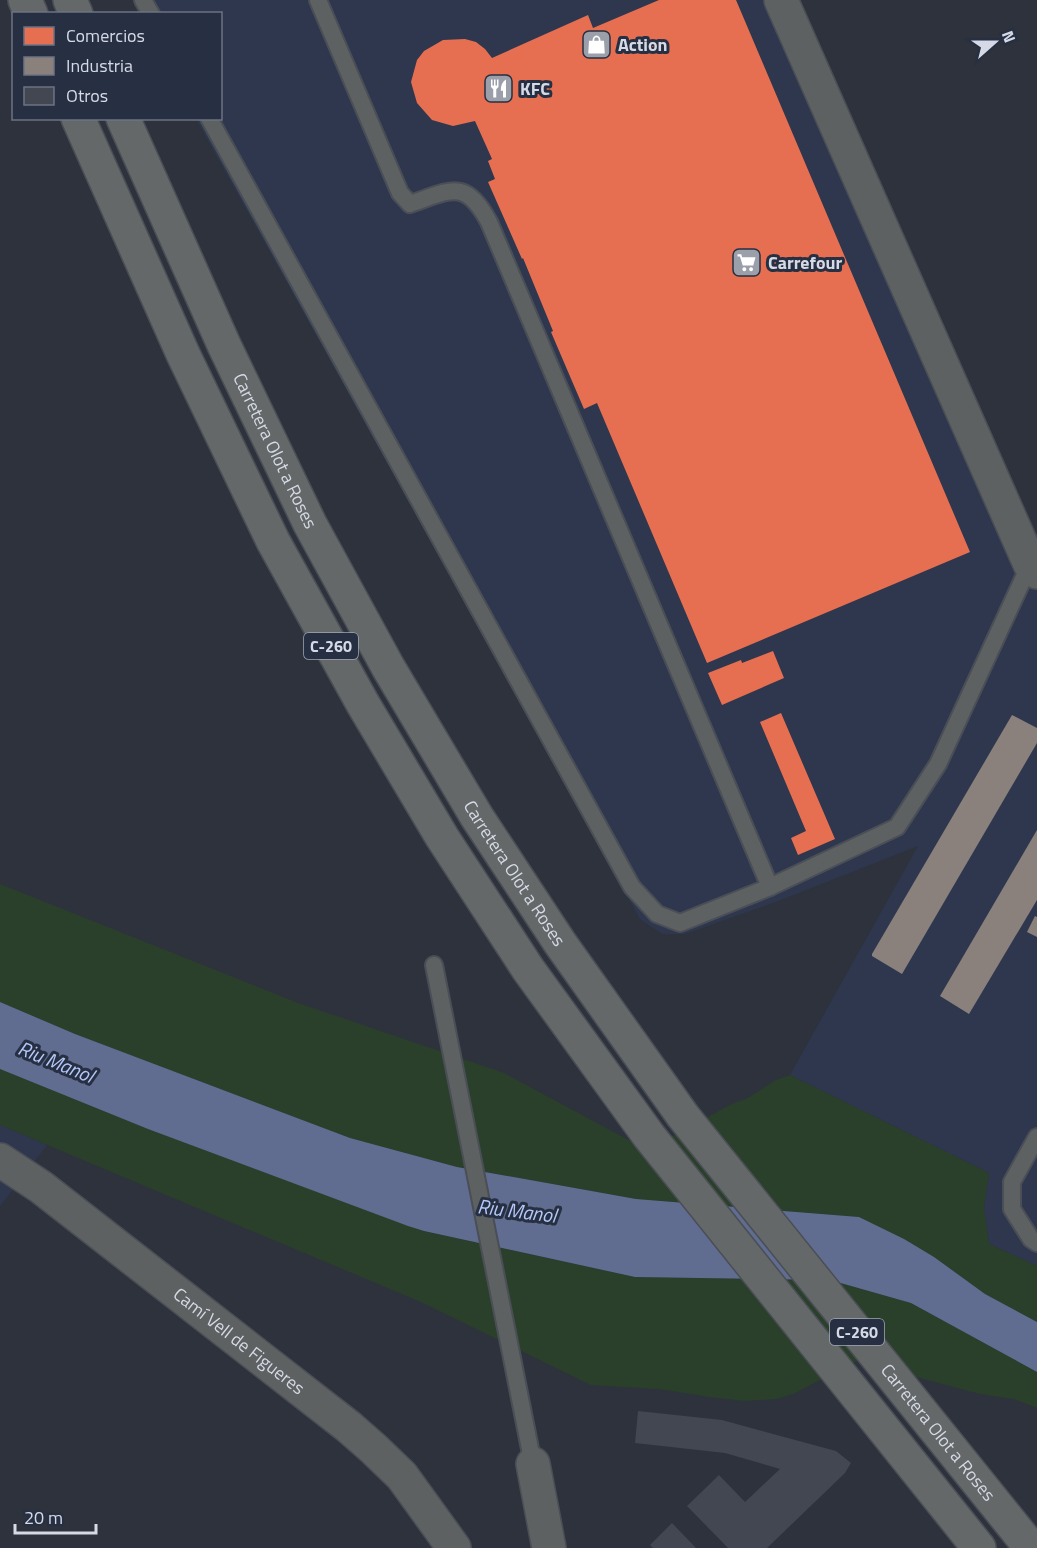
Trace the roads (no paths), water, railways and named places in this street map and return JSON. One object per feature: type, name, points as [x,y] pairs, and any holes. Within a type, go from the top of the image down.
[{"type":"highway","name":"C-260","points":[[79,120],[183,354],[273,541],[363,704],[442,837],[528,969],[649,1136],[980,1548]]},
{"type":"highway","name":"Carretera Olot a Roses","points":[[124,120],[224,345],[300,503],[388,667],[477,817],[560,943],[683,1116],[1031,1548]]},
{"type":"street","points":[[781,0],[1033,568]]},
{"type":"street","name":"Camí Vell de Figueres","points":[[0,1160],[41,1187],[349,1427],[402,1476],[454,1548]]},
{"type":"street","points":[[533,1464],[549,1548]]},
{"type":"lane","points":[[318,0],[400,193],[410,204],[448,191],[466,192],[479,204],[489,222],[770,886]]},
{"type":"lane","points":[[209,120],[632,887],[657,914],[680,923],[770,886],[897,827],[938,764],[1033,568]]},
{"type":"lane","points":[[434,965],[533,1464]]},
{"type":"lane","points":[[1037,1137],[1012,1182],[1012,1209],[1031,1239],[1037,1243]]},
{"type":"water","name":"Riu Manol","points":[[0,1002],[75,1034],[350,1138],[457,1167],[636,1199],[859,1217],[904,1239],[934,1257],[985,1294],[1037,1322],[1037,1372],[911,1303],[830,1280],[635,1277],[408,1226],[148,1129],[0,1069]]},
{"type":"place","name":"Action","points":[[597,45]]},
{"type":"place","name":"KFC","points":[[499,89]]},
{"type":"place","name":"Carrefour","points":[[747,263]]}]
